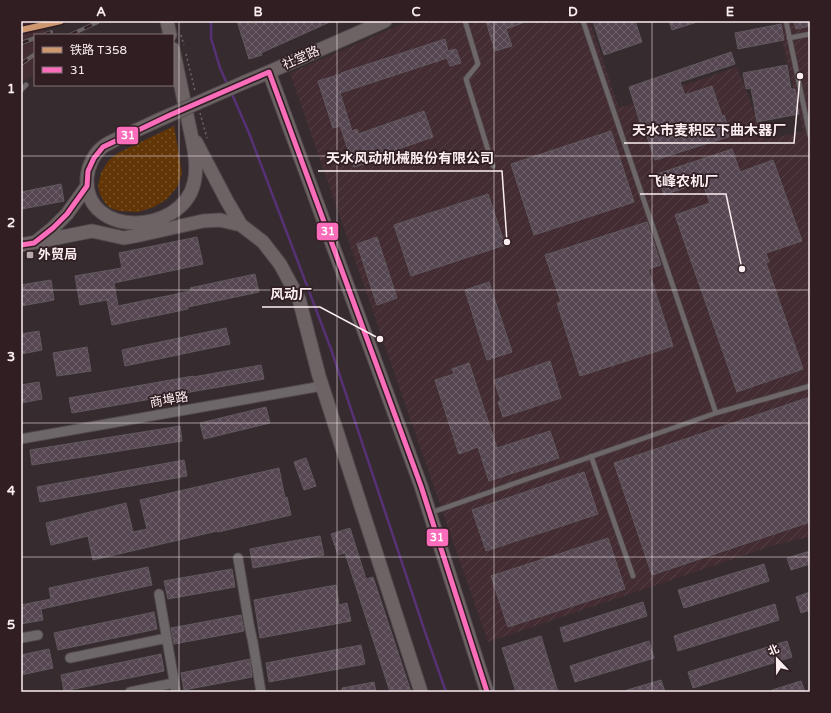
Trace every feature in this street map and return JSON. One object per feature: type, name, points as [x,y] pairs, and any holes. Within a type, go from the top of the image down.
[{"type":"main road","points":[[167,21],[175,32]]},
{"type":"main road","name":"社堂路","points":[[87,186],[88,171],[94,158],[103,147],[170,115],[385,21]]},
{"type":"main road","points":[[87,186],[91,200],[100,211],[112,220],[126,223],[143,224],[162,218],[176,210],[187,199],[194,184],[196,168],[190,130],[174,54]]},
{"type":"main road","points":[[269,72],[421,486],[487,692]]},
{"type":"main road","points":[[190,130],[241,225],[263,242],[280,264],[299,300],[322,386],[421,692]]},
{"type":"main road","points":[[34,243],[53,228],[67,214],[87,186]]},
{"type":"main road","points":[[21,245],[92,231],[112,220]]},
{"type":"main road","points":[[92,231],[124,238],[203,221],[220,220],[241,225]]},
{"type":"street","name":"商埠路","points":[[21,440],[322,386]]},
{"type":"street","points":[[238,558],[261,692]]},
{"type":"street","points":[[130,692],[175,688],[159,594]]},
{"type":"street","points":[[21,638],[38,635]]},
{"type":"street","points":[[70,658],[167,638]]},
{"type":"lane","points":[[465,21],[478,64],[466,80],[493,166]]},
{"type":"lane","points":[[583,21],[716,413]]},
{"type":"lane","points":[[786,21],[810,136]]},
{"type":"lane","points":[[789,38],[810,34]]},
{"type":"lane","points":[[21,90],[26,85]]},
{"type":"lane","points":[[430,513],[716,413],[810,386]]},
{"type":"lane","points":[[591,456],[633,576]]},
{"type":"path","points":[[175,32],[196,96]]},
{"type":"path","points":[[200,111],[207,140]]},
{"type":"shaded area","points":[[21,21],[41,21],[47,34],[34,34],[34,75],[21,82]]},
{"type":"shaded area","points":[[409,21],[590,21],[619,108],[737,67],[765,140],[803,131],[778,21],[810,21],[810,537],[774,545],[488,642],[290,73]]},
{"type":"shaded area","points":[[174,126],[182,173],[177,187],[167,199],[154,207],[138,212],[119,211],[110,208],[104,202],[98,186],[101,173],[108,161],[118,153]]},
{"type":"building","points":[[237,21],[251,21],[252,24],[260,21],[332,21],[261,53],[262,55],[249,59]]},
{"type":"building","points":[[486,21],[525,22],[506,29],[512,46],[495,51]]},
{"type":"building","points":[[593,21],[635,21],[642,42],[604,55]]},
{"type":"building","points":[[669,21],[697,21],[697,22],[672,30]]},
{"type":"building","points":[[794,21],[810,21],[810,26],[796,29]]},
{"type":"building","points":[[781,24],[784,40],[738,49],[735,33]]},
{"type":"building","points":[[445,39],[448,51],[456,49],[461,63],[450,66],[447,58],[340,93],[352,131],[357,129],[358,134],[424,111],[433,137],[367,160],[368,163],[354,167],[340,126],[333,128],[318,81]]},
{"type":"building","points":[[731,52],[735,64],[680,82],[685,95],[712,86],[722,116],[724,115],[731,136],[655,160],[645,131],[643,132],[629,87]]},
{"type":"building","points":[[787,65],[791,89],[795,89],[799,114],[757,122],[751,88],[746,89],[743,73]]},
{"type":"building","points":[[611,131],[634,202],[534,235],[511,164]]},
{"type":"building","points":[[732,149],[740,172],[773,160],[802,241],[766,253],[769,262],[766,263],[803,369],[737,392],[675,215],[710,203],[702,182],[664,195],[657,174]]},
{"type":"building","points":[[61,184],[64,201],[22,209],[21,192]]},
{"type":"building","points":[[488,194],[505,245],[411,276],[394,225]]},
{"type":"building","points":[[647,222],[661,265],[648,269],[673,346],[580,376],[557,303],[561,302],[545,255]]},
{"type":"building","points":[[197,237],[203,264],[114,283],[118,306],[191,291],[190,288],[255,274],[259,292],[112,325],[107,300],[80,305],[75,276],[122,268],[119,253]]},
{"type":"building","points":[[377,237],[397,298],[377,305],[357,244]]},
{"type":"building","points":[[51,280],[54,300],[21,306],[21,285]]},
{"type":"building","points":[[489,282],[512,352],[487,360],[465,290]]},
{"type":"building","points":[[226,328],[230,344],[125,366],[122,350]]},
{"type":"building","points":[[39,331],[42,350],[21,354],[21,334]]},
{"type":"building","points":[[87,347],[91,371],[57,376],[53,353]]},
{"type":"building","points":[[550,361],[561,398],[503,417],[498,402],[501,401],[494,380]]},
{"type":"building","points":[[469,363],[497,448],[550,431],[559,458],[489,481],[478,447],[459,454],[435,380],[454,374],[452,369]]},
{"type":"building","points":[[261,365],[264,379],[72,413],[69,398]]},
{"type":"building","points":[[39,382],[42,399],[21,403],[21,385]]},
{"type":"building","points":[[810,397],[810,522],[652,575],[614,463]]},
{"type":"building","points":[[266,407],[270,423],[204,439],[200,423]]},
{"type":"building","points":[[180,426],[182,441],[32,465],[30,450]]},
{"type":"building","points":[[306,458],[316,486],[304,490],[294,462]]},
{"type":"building","points":[[184,460],[187,476],[40,502],[37,487]]},
{"type":"building","points":[[279,468],[285,498],[287,497],[291,515],[93,560],[88,536],[51,545],[46,523],[126,503],[133,532],[147,529],[140,500]]},
{"type":"building","points":[[584,472],[598,514],[486,551],[472,510]]},
{"type":"building","points":[[350,528],[366,579],[373,577],[411,692],[390,692],[345,553],[338,555],[331,534]]},
{"type":"building","points":[[320,536],[324,555],[253,568],[250,549]]},
{"type":"building","points":[[608,538],[625,589],[508,627],[491,576]]},
{"type":"building","points":[[810,551],[810,564],[791,570],[787,558]]},
{"type":"building","points":[[764,564],[769,581],[684,608],[678,590]]},
{"type":"building","points":[[148,567],[152,585],[41,609],[43,620],[21,624],[21,605],[51,599],[49,588]]},
{"type":"building","points":[[232,569],[235,587],[168,599],[164,581]]},
{"type":"building","points":[[336,585],[339,605],[347,603],[351,621],[260,638],[254,600]]},
{"type":"building","points":[[810,592],[810,610],[801,613],[796,597]]},
{"type":"building","points":[[643,602],[647,616],[564,642],[560,628]]},
{"type":"building","points":[[775,604],[779,620],[678,651],[674,636]]},
{"type":"building","points":[[154,612],[157,629],[58,650],[54,633]]},
{"type":"building","points":[[241,615],[244,631],[174,644],[171,628]]},
{"type":"building","points":[[541,636],[558,692],[516,692],[502,648]]},
{"type":"building","points":[[649,641],[654,658],[575,682],[570,666]]},
{"type":"building","points":[[787,641],[792,657],[693,688],[688,672]]},
{"type":"building","points":[[361,645],[365,664],[269,682],[266,663]]},
{"type":"building","points":[[49,649],[53,668],[21,675],[21,655]]},
{"type":"building","points":[[161,654],[164,671],[64,691],[61,675]]},
{"type":"building","points":[[250,659],[252,677],[184,690],[181,673]]},
{"type":"building","points":[[661,680],[665,692],[627,692],[627,690]]},
{"type":"building","points":[[801,681],[805,692],[773,692],[772,690]]},
{"type":"building","points":[[374,682],[376,692],[342,692],[342,688]]},
{"type":"waterway","points":[[211,21],[211,38],[220,68],[228,86]]},
{"type":"waterway","points":[[231,92],[249,133],[331,349],[446,692]]},
{"type":"railway","points":[[72,34],[98,22]]},
{"type":"railway","points":[[46,34],[51,32]]},
{"type":"railway","points":[[21,43],[34,38]]},
{"type":"railway","points":[[21,64],[34,55]]},
{"type":"rail line","name":"T358","points":[[21,30],[61,21]]},
{"type":"transit line","name":"31","points":[[21,245],[34,243],[53,228],[67,214],[87,186],[88,171],[94,158],[103,147],[170,115],[269,72],[421,486],[487,692]]},
{"type":"place","name":"天水市麦积区下曲木器厂","points":[[800,76]]},
{"type":"place","name":"天水风动机械股份有限公司","points":[[507,242]]},
{"type":"place","name":"外贸局","points":[[30,255]]},
{"type":"place","name":"飞峰农机厂","points":[[742,269]]},
{"type":"place","name":"风动厂","points":[[380,339]]}]
